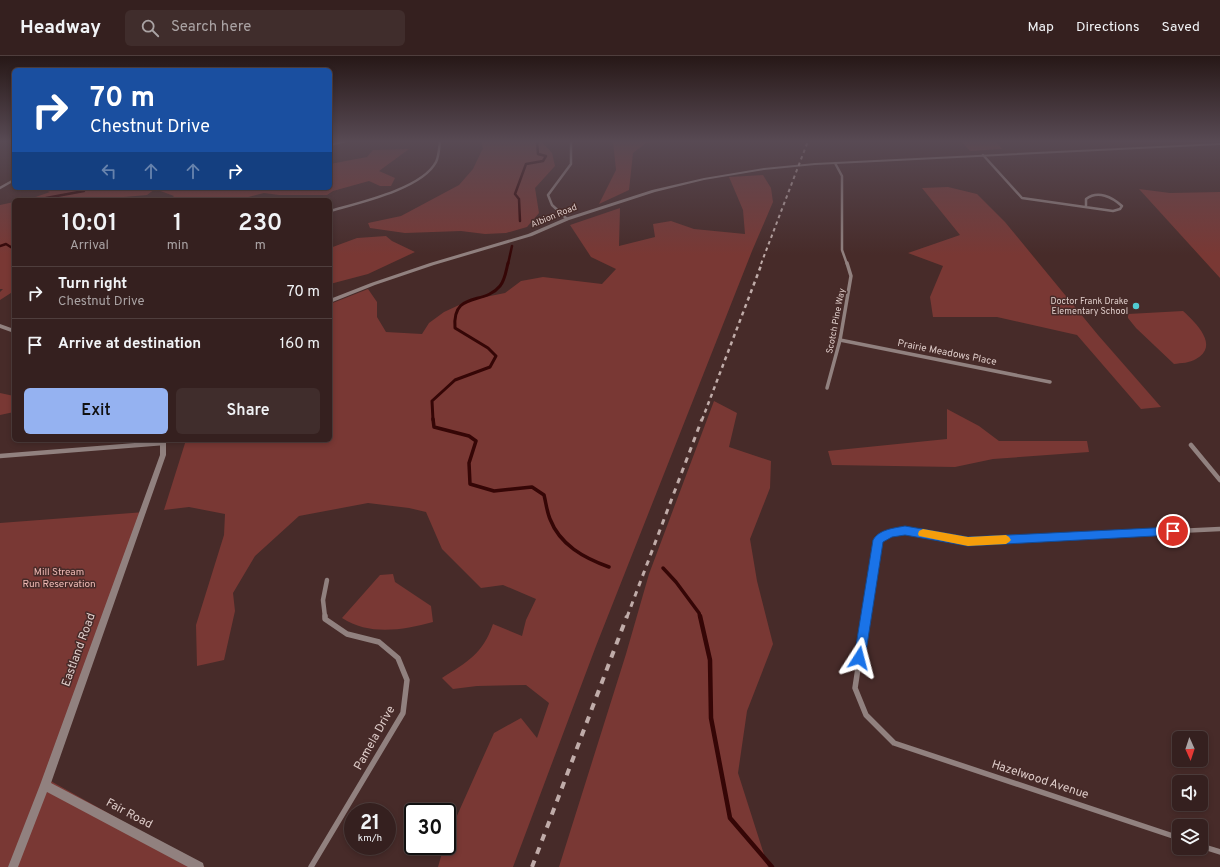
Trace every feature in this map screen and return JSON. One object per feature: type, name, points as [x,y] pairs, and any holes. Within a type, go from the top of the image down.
[{"type":"street","points":[[332,210],[393,192],[418,179]]},
{"type":"street","points":[[559,179],[548,194],[552,205],[567,219]]},
{"type":"street","name":"Albion Road","points":[[332,300],[373,284],[432,264],[530,235],[567,219],[654,191],[705,179]]},
{"type":"street","name":"Scotch Pine Way","points":[[827,388],[840,340],[851,276],[842,250],[842,179]]},
{"type":"street","points":[[1005,179],[1022,198],[1113,211],[1120,209],[1122,206],[1113,198],[1095,195],[1088,196],[1086,199],[1086,207]]},
{"type":"street","points":[[0,188],[12,181]]},
{"type":"street","points":[[0,326],[12,330]]},
{"type":"street","name":"Prairie Meadows Place","points":[[840,340],[1050,382]]},
{"type":"street","points":[[0,456],[152,442]]},
{"type":"street","name":"Eastland Road","points":[[13,867],[45,785],[163,455],[163,442]]},
{"type":"street","points":[[1191,445],[1220,480]]},
{"type":"street","name":"Hazelwood Avenue","points":[[1172,836],[894,743],[866,716],[855,688],[878,540],[890,533],[905,530],[968,541],[1220,528]]},
{"type":"street","name":"Pamela Drive","points":[[311,867],[403,713],[408,680],[398,658],[379,642],[347,634],[325,619],[323,600],[327,580]]},
{"type":"street","name":"Fair Road","points":[[45,785],[200,867]]},
{"type":"street","points":[[1208,848],[1220,852]]},
{"type":"green space","points":[[332,179],[395,179],[391,186],[380,186],[369,181],[333,191],[327,195],[279,195],[264,193],[245,198],[172,198],[174,196],[158,190],[332,190]]},
{"type":"green space","points":[[464,179],[543,179],[535,188],[539,213],[527,227],[506,233],[485,234],[461,231],[405,233],[370,228],[368,223],[401,216],[459,185]]},
{"type":"green space","points":[[612,179],[630,179],[629,190],[599,204]]},
{"type":"green space","points":[[730,179],[765,179],[771,188],[773,202],[752,251],[596,646],[513,867],[438,867],[441,855],[456,855],[456,818],[494,733],[521,718],[537,738],[549,703],[526,685],[477,686],[453,689],[442,678],[466,662],[479,650],[489,634],[493,624],[522,636],[526,620],[536,599],[503,585],[481,588],[442,549],[426,512],[409,508],[368,503],[299,516],[255,556],[233,593],[235,611],[224,660],[197,666],[196,625],[224,535],[225,514],[189,507],[164,510],[185,442],[332,442],[332,303],[368,289],[377,302],[377,317],[386,332],[422,334],[429,323],[444,312],[470,300],[505,293],[521,281],[543,277],[602,284],[616,269],[591,257],[570,225],[620,208],[619,246],[655,237],[653,224],[671,221],[694,229],[745,234],[743,210]]},
{"type":"green space","points":[[948,187],[977,194],[1005,222],[1098,335],[1161,407],[1141,409],[1077,335],[997,317],[933,317],[930,297],[943,266],[908,253],[960,235],[922,188]]},
{"type":"green space","points":[[1139,189],[1170,193],[1220,192],[1220,278]]},
{"type":"green space","points":[[46,190],[154,190],[147,195],[112,198],[33,198],[50,192]]},
{"type":"green space","points":[[12,202],[12,292],[0,300],[0,292],[3,289],[0,289],[0,205]]},
{"type":"green space","points":[[386,236],[392,241],[415,252],[368,274],[332,283],[332,247],[357,238]]},
{"type":"green space","points":[[1183,311],[1199,328],[1206,341],[1206,348],[1203,354],[1196,359],[1182,363],[1174,364],[1136,328],[1128,318],[1128,314]]},
{"type":"green space","points":[[0,393],[12,396],[12,412],[0,415]]},
{"type":"green space","points":[[714,401],[737,413],[729,447],[771,461],[770,488],[750,539],[757,581],[773,644],[747,711],[738,773],[768,867],[559,867],[626,654],[649,574]]},
{"type":"green space","points":[[947,409],[979,426],[999,441],[1087,441],[1089,452],[993,459],[955,467],[832,465],[828,451],[947,439]]},
{"type":"green space","name":"Mill Stream Run Reservation","points":[[145,512],[47,779],[205,867],[0,867],[0,523]]},
{"type":"green space","points":[[393,574],[395,582],[431,606],[433,622],[387,630],[364,627],[353,624],[342,618],[380,575]]},
{"type":"waterway","points":[[520,221],[519,199],[515,194],[521,179]]},
{"type":"waterway","points":[[46,198],[84,190]]},
{"type":"waterway","points":[[0,246],[6,244],[12,248]]},
{"type":"waterway","points":[[508,264],[512,246]]},
{"type":"waterway","points":[[433,420],[432,401],[455,380],[490,367],[496,356],[488,348],[455,328],[455,316],[459,308],[464,303],[486,296],[500,286],[502,284],[508,263]]},
{"type":"waterway","points":[[433,419],[434,427],[469,436],[476,441],[469,463],[470,484],[494,491],[532,487],[544,495],[547,510],[554,528],[566,543],[582,555],[609,567]]},
{"type":"waterway","points":[[663,568],[676,582],[699,613],[700,617]]},
{"type":"waterway","points":[[700,616],[710,660],[711,718],[730,818],[772,867]]},
{"type":"railway","points":[[761,264],[794,179]]},
{"type":"railway","points":[[702,420],[762,263]]},
{"type":"railway","points":[[627,617],[702,419]]},
{"type":"railway","points":[[532,867],[627,616]]},
{"type":"slow traffic","points":[[923,534],[968,541],[1006,540]]},
{"type":"place","name":"Doctor Frank Drake Elementary School","points":[[1136,306]]},
{"type":"route","points":[[859,658],[878,540],[890,533],[905,530],[968,541],[1173,531]]}]
